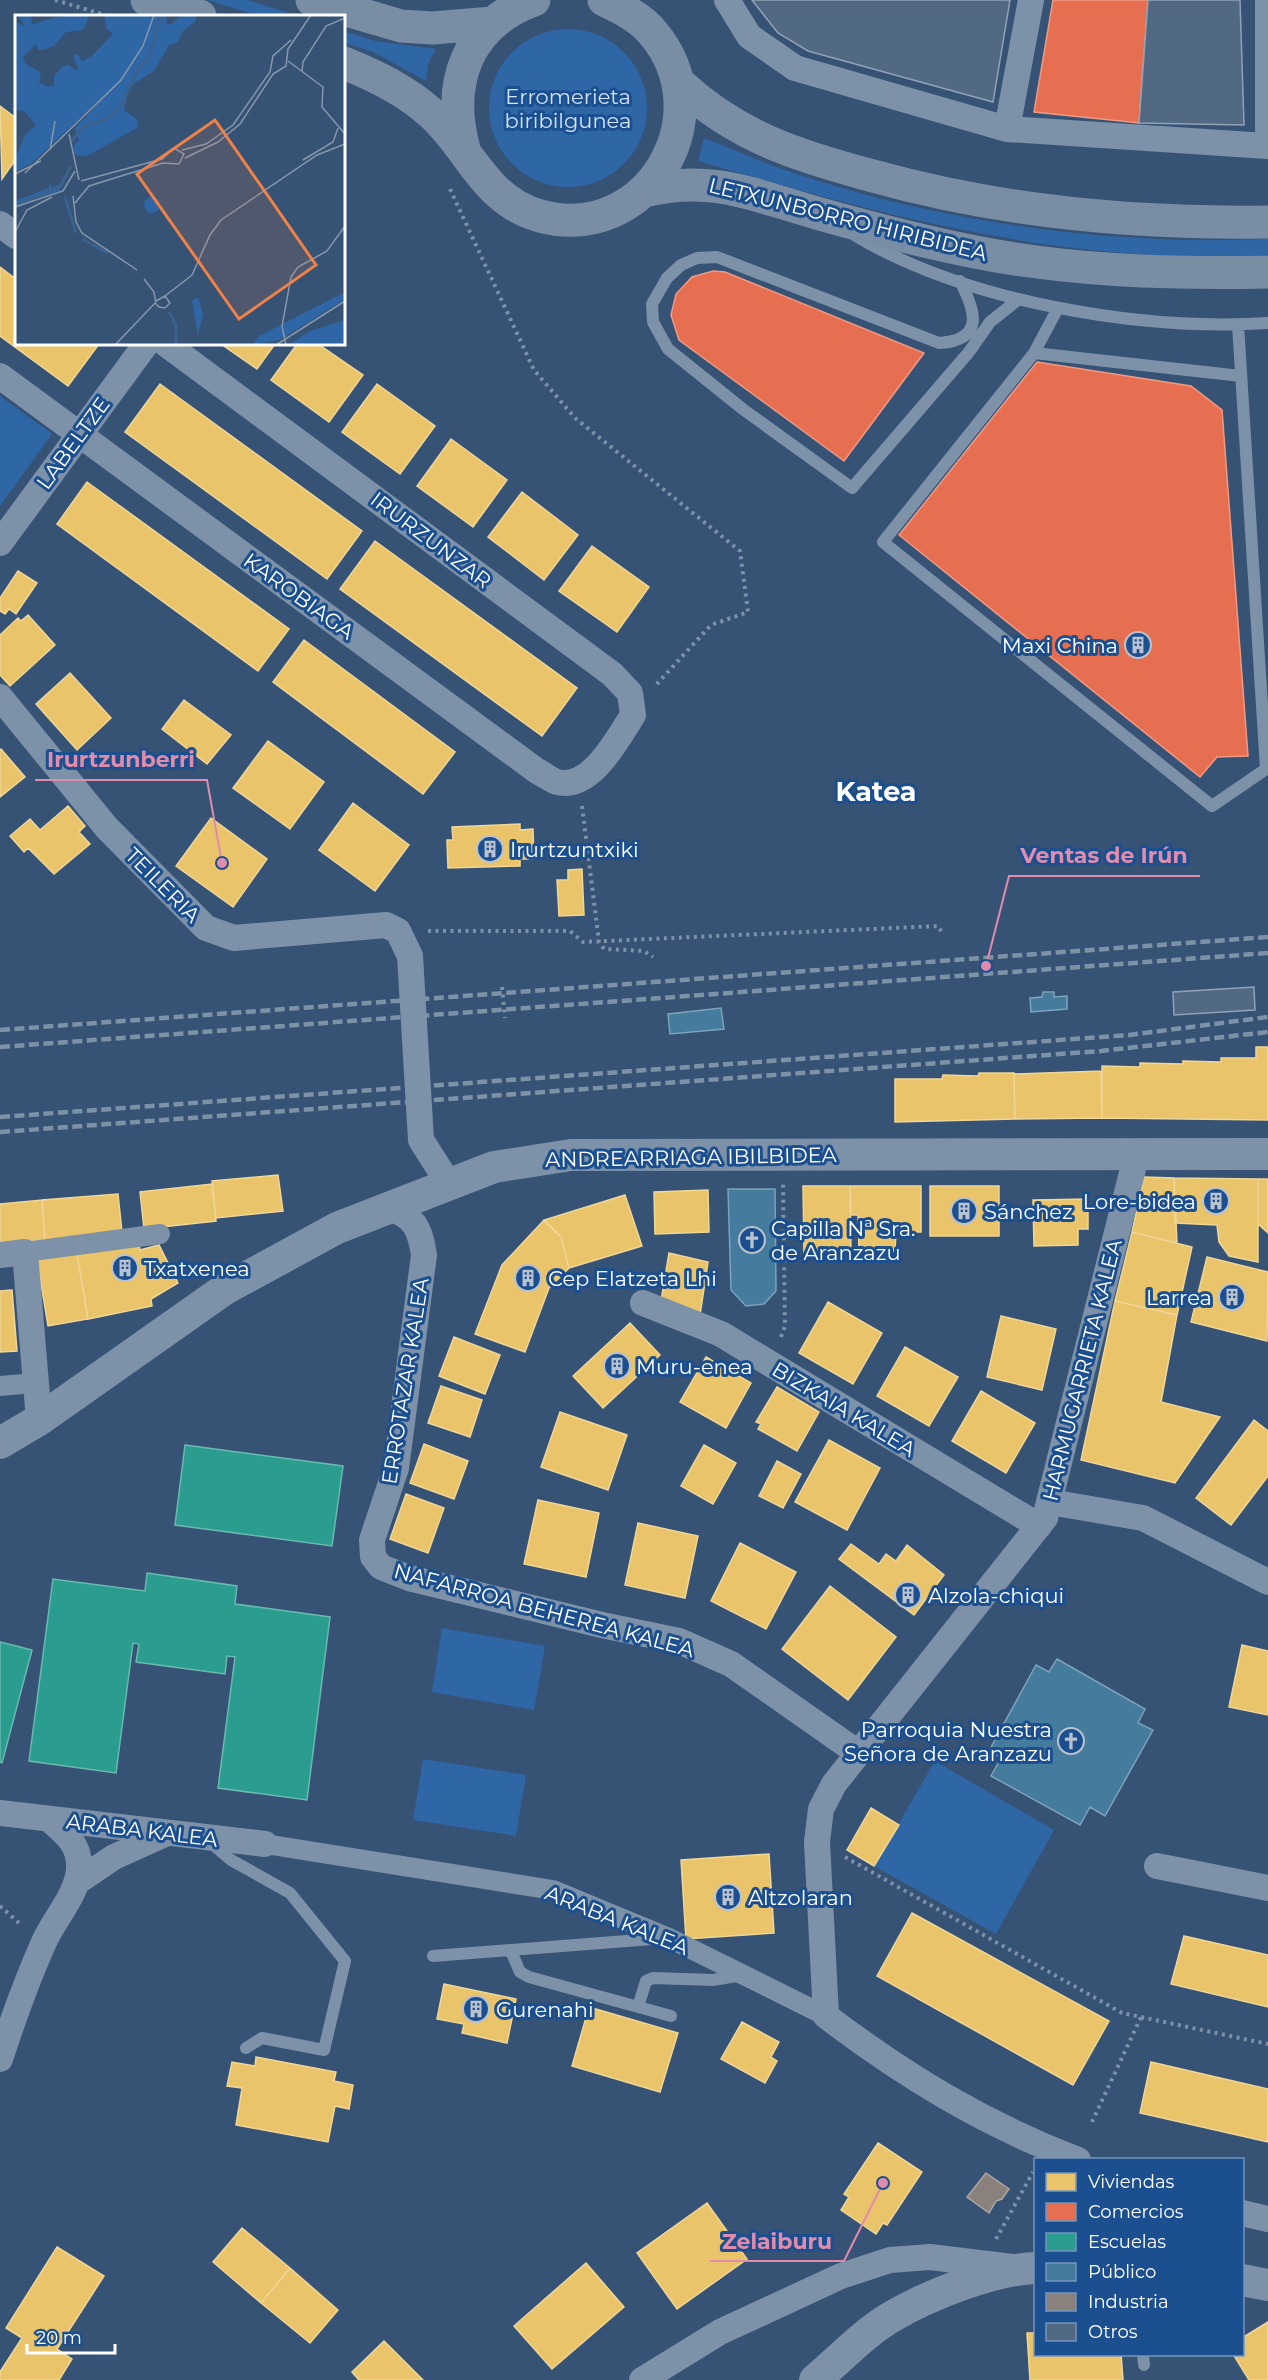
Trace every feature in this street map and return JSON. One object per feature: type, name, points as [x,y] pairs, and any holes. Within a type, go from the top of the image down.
[{"type":"main road","points":[[147,0],[197,15]]},
{"type":"main road","points":[[312,0],[401,26],[433,28],[492,23]]},
{"type":"main road","points":[[464,151],[456,115],[456,96],[462,69],[474,44],[492,23],[517,6],[534,0]]},
{"type":"main road","points":[[345,63],[404,91],[435,116],[464,151],[479,175],[506,200],[540,216],[572,219],[604,214],[644,191],[663,168],[676,141],[681,113],[679,83],[669,56],[652,32],[630,13],[604,0]]},
{"type":"main road","points":[[679,83],[724,120],[776,147],[909,187],[983,202],[1090,217],[1175,222],[1268,222]]},
{"type":"main road","name":"LETXUNBORRO HIRIBIDEA","points":[[644,191],[691,183],[714,184],[819,214],[972,252],[1050,263],[1129,271],[1268,272]]},
{"type":"street","points":[[640,0],[652,32]]},
{"type":"street","points":[[727,0],[749,36],[795,68],[1007,129],[1268,146],[1268,0]]},
{"type":"street","points":[[1007,129],[1031,0]]},
{"type":"street","points":[[0,224],[15,235]]},
{"type":"street","name":"LABELTZE","points":[[0,543],[145,345]]},
{"type":"street","name":"IRURZUNZAR","points":[[167,345],[612,674],[630,693],[633,715]]},
{"type":"street","name":"KAROBIAGA","points":[[0,376],[537,771],[558,782],[579,781]]},
{"type":"street","name":"TEILERIA","points":[[0,697],[107,828],[206,928],[234,938],[386,925],[398,931]]},
{"type":"street","points":[[579,781],[602,761],[633,715]]},
{"type":"street","points":[[398,931],[410,956],[421,1140],[449,1184]]},
{"type":"street","name":"HARMUGARRIETA KALEA","points":[[826,2016],[817,1842],[821,1809],[834,1784],[1039,1526],[1050,1502],[1137,1153]]},
{"type":"street","name":"ANDREARRIAGA IBILBIDEA","points":[[0,1443],[39,1420],[225,1289],[337,1228],[494,1167],[571,1155],[1268,1154]]},
{"type":"street","name":"ERROTAZAR KALEA","points":[[381,1567],[373,1557],[372,1540],[396,1468],[424,1255],[421,1232],[405,1214],[389,1207]]},
{"type":"street","points":[[39,1420],[36,1383],[13,1253],[160,1234]]},
{"type":"street","name":"BIZKAIA KALEA","points":[[643,1303],[721,1334],[1039,1526]]},
{"type":"street","points":[[0,1386],[36,1383]]},
{"type":"street","points":[[1050,1502],[1143,1518],[1268,1582]]},
{"type":"street","name":"NAFARROA BEHEREA KALEA","points":[[381,1567],[443,1586],[602,1625],[679,1641],[730,1664],[858,1753]]},
{"type":"street","name":"ARABA KALEA","points":[[0,1813],[265,1844],[554,1890],[669,1938],[826,2016],[888,2063],[964,2109],[1073,2158]]},
{"type":"street","points":[[0,2059],[32,1970],[77,1882],[79,1868],[73,1841],[49,1819]]},
{"type":"street","points":[[77,1882],[114,1857],[165,1834]]},
{"type":"street","points":[[1157,1866],[1268,1887]]},
{"type":"street","points":[[1244,2213],[1268,2219]]},
{"type":"street","points":[[642,2380],[720,2332],[841,2276],[890,2260],[930,2256],[1029,2268]]},
{"type":"street","points":[[815,2380],[891,2317],[950,2289],[1029,2268]]},
{"type":"street","points":[[1244,2280],[1268,2285]]},
{"type":"lane","points":[[819,214],[878,250],[992,294],[1058,308],[1149,320],[1238,325],[1268,322]]},
{"type":"lane","points":[[960,281],[974,310],[972,327],[952,342],[939,343],[717,257],[697,258],[681,265],[667,278],[652,304],[653,322],[668,349],[744,410],[852,488],[969,352],[990,322],[1019,299]]},
{"type":"lane","points":[[1058,308],[1034,353],[883,542],[1212,806],[1266,769],[1238,325]]},
{"type":"lane","points":[[1034,353],[1241,376]]},
{"type":"lane","points":[[204,1838],[231,1860],[290,1893],[345,1961],[324,2050],[262,2038],[246,2048]]},
{"type":"lane","points":[[434,1956],[669,1938]]},
{"type":"lane","points":[[511,1951],[520,1972],[529,1977],[671,2016]]},
{"type":"lane","points":[[638,2007],[646,1982],[653,1978],[713,1980],[743,1975]]},
{"type":"path","points":[[55,0],[105,15]]},
{"type":"path","points":[[447,183],[534,370],[575,418],[740,551],[748,612],[711,625],[666,672],[633,715]]},
{"type":"path","points":[[579,781],[599,942],[604,949],[644,951],[652,957]]},
{"type":"path","points":[[398,931],[570,931],[583,942],[938,926],[943,934]]},
{"type":"path","points":[[502,987],[506,1018]]},
{"type":"path","points":[[772,1365],[785,1326],[783,1177]]},
{"type":"path","points":[[817,1842],[1122,2013],[1268,2044]]},
{"type":"path","points":[[1092,2122],[1141,2017]]},
{"type":"path","points":[[982,2263],[1034,2170]]},
{"type":"green space","points":[[207,0],[247,0],[296,15],[256,15]]},
{"type":"green space","name":"Erromerieta biribilgunea","points":[[568,29],[583,30],[598,35],[612,42],[624,52],[634,64],[641,78],[646,93],[646,123],[641,138],[634,152],[624,164],[612,174],[598,181],[583,186],[568,187],[553,186],[538,181],[524,174],[512,164],[502,152],[495,138],[490,123],[489,108],[490,93],[495,78],[502,64],[512,52],[524,42],[538,35],[553,30]]},
{"type":"green space","points":[[345,31],[375,41],[436,49],[428,64],[426,81],[373,52],[345,43]]},
{"type":"green space","points":[[704,138],[776,167],[834,186],[956,215],[1081,234],[1207,240],[1268,239],[1268,255],[1194,256],[1122,253],[1050,245],[979,233],[839,201],[698,161]]},
{"type":"green space","points":[[0,396],[52,434],[0,506]]},
{"type":"green space","points":[[442,1628],[545,1646],[534,1710],[432,1692]]},
{"type":"green space","points":[[423,1759],[526,1775],[516,1836],[413,1820]]},
{"type":"green space","points":[[935,1761],[1054,1830],[996,1934],[874,1866]]},
{"type":"building: Viviendas","points":[[0,106],[15,117],[15,160],[2,179]]},
{"type":"building: Viviendas","points":[[0,267],[15,278],[15,345],[98,345],[68,386],[0,336]]},
{"type":"building: Viviendas","points":[[222,345],[274,345],[257,369]]},
{"type":"building: Viviendas","points":[[296,345],[319,345],[363,375],[329,422],[271,380]]},
{"type":"building: Viviendas","points":[[160,384],[362,531],[327,579],[125,432]]},
{"type":"building: Viviendas","points":[[377,384],[435,426],[400,474],[342,432]]},
{"type":"building: Viviendas","points":[[451,439],[507,480],[473,527],[417,486]]},
{"type":"building: Viviendas","points":[[87,482],[289,629],[258,671],[57,524]]},
{"type":"building: Viviendas","points":[[522,492],[578,535],[544,580],[488,537]]},
{"type":"building: Viviendas","points":[[375,541],[577,688],[542,736],[340,589]]},
{"type":"building: Viviendas","points":[[592,546],[649,587],[617,632],[559,591]]},
{"type":"building: Viviendas","points":[[18,571],[37,583],[16,614],[9,609],[5,614],[0,611],[0,598]]},
{"type":"building: Viviendas","points":[[28,615],[55,645],[10,686],[0,675],[0,635],[18,618],[21,621]]},
{"type":"building: Viviendas","points":[[304,640],[455,752],[423,794],[273,682]]},
{"type":"building: Viviendas","points":[[70,673],[111,718],[77,750],[36,704]]},
{"type":"building: Viviendas","points":[[184,700],[231,735],[207,764],[162,729]]},
{"type":"building: Viviendas","points":[[268,741],[324,782],[290,829],[233,788]]},
{"type":"building: Viviendas","points":[[0,750],[25,777],[0,797]]},
{"type":"building: Viviendas","points":[[353,803],[409,845],[375,891],[319,850]]},
{"type":"building: Viviendas","points":[[68,806],[85,826],[79,832],[90,844],[54,874],[28,848],[24,852],[10,836],[30,819],[40,830]]},
{"type":"building: Viviendas","points":[[211,818],[267,859],[233,907],[176,866]]},
{"type":"building: Viviendas","name":"Irurtzuntxiki","points":[[520,824],[520,830],[533,829],[534,859],[520,859],[520,866],[448,868],[447,840],[453,840],[452,827]]},
{"type":"building: Viviendas","points":[[582,869],[584,915],[559,916],[557,880],[568,880],[568,870]]},
{"type":"building: Viviendas","points":[[1256,1047],[1268,1047],[1268,1120],[1102,1118],[1102,1066],[1140,1067],[1140,1063],[1183,1064],[1183,1061],[1221,1062],[1221,1058],[1256,1058]]},
{"type":"building: Viviendas","points":[[1101,1071],[1102,1118],[1015,1119],[1014,1074]]},
{"type":"building: Viviendas","points":[[979,1073],[1014,1073],[1015,1119],[895,1122],[895,1079],[942,1079],[943,1075],[978,1076]]},
{"type":"building: Viviendas","points":[[278,1175],[283,1211],[216,1218],[212,1181]]},
{"type":"building: Viviendas","points":[[1144,1177],[1174,1178],[1177,1243],[1132,1232]]},
{"type":"building: Viviendas","name":"Lore-bidea","points":[[1174,1178],[1258,1179],[1258,1262],[1229,1256],[1219,1242],[1217,1225],[1175,1223]]},
{"type":"building: Viviendas","points":[[1258,1179],[1268,1179],[1268,1233],[1258,1224]]},
{"type":"building: Viviendas","points":[[212,1184],[216,1221],[144,1229],[140,1192]]},
{"type":"building: Viviendas","points":[[803,1186],[850,1186],[851,1252],[804,1253]]},
{"type":"building: Viviendas","points":[[850,1186],[921,1186],[921,1232],[896,1232],[895,1251],[859,1251],[858,1215],[851,1215]]},
{"type":"building: Viviendas","name":"Sánchez","points":[[930,1186],[999,1186],[999,1236],[930,1236]]},
{"type":"building: Viviendas","points":[[708,1190],[709,1232],[655,1234],[654,1192]]},
{"type":"building: Viviendas","points":[[118,1194],[122,1232],[45,1240],[42,1200]]},
{"type":"building: Viviendas","points":[[625,1195],[642,1246],[569,1268],[561,1237],[544,1220]]},
{"type":"building: Viviendas","points":[[1088,1199],[1088,1229],[1078,1229],[1078,1245],[1034,1246],[1033,1200]]},
{"type":"building: Viviendas","points":[[42,1200],[45,1240],[0,1244],[0,1204]]},
{"type":"building: Viviendas","name":"Cep Elatzeta Lhi","points":[[544,1220],[561,1237],[569,1268],[549,1288],[525,1352],[475,1334],[502,1265]]},
{"type":"building: Viviendas","points":[[1132,1232],[1192,1247],[1177,1315],[1115,1301]]},
{"type":"building: Viviendas","name":"Txatxenea","points":[[139,1245],[140,1250],[159,1245],[178,1283],[151,1299],[152,1306],[88,1319],[77,1254]]},
{"type":"building: Viviendas","name":"Txatxenea","points":[[36,1253],[77,1254],[88,1319],[48,1326]]},
{"type":"building: Viviendas","points":[[669,1253],[708,1262],[699,1322],[661,1301]]},
{"type":"building: Viviendas","name":"Larrea","points":[[1207,1257],[1268,1272],[1267,1341],[1191,1322]]},
{"type":"building: Viviendas","points":[[12,1290],[17,1351],[0,1352],[0,1291]]},
{"type":"building: Viviendas","points":[[1115,1301],[1177,1315],[1161,1402],[1220,1417],[1175,1483],[1081,1460]]},
{"type":"building: Viviendas","points":[[828,1302],[882,1333],[853,1384],[799,1353]]},
{"type":"building: Viviendas","points":[[1001,1316],[1056,1329],[1042,1390],[987,1377]]},
{"type":"building: Viviendas","name":"Muru-enea","points":[[630,1323],[660,1355],[603,1408],[573,1376]]},
{"type":"building: Viviendas","points":[[454,1337],[500,1355],[485,1394],[439,1376]]},
{"type":"building: Viviendas","points":[[905,1347],[958,1377],[929,1426],[877,1396]]},
{"type":"building: Viviendas","points":[[706,1357],[751,1383],[726,1428],[680,1402]]},
{"type":"building: Viviendas","points":[[441,1386],[482,1400],[470,1437],[428,1423]]},
{"type":"building: Viviendas","points":[[777,1387],[819,1412],[797,1451],[758,1429],[761,1424],[756,1422]]},
{"type":"building: Viviendas","points":[[981,1391],[1035,1423],[1006,1473],[952,1441]]},
{"type":"building: Viviendas","points":[[560,1412],[627,1435],[608,1490],[541,1467]]},
{"type":"building: Viviendas","points":[[1254,1420],[1268,1431],[1268,1476],[1231,1525],[1196,1498]]},
{"type":"building: Viviendas","points":[[829,1440],[880,1468],[847,1530],[795,1502]]},
{"type":"building: Viviendas","points":[[424,1444],[468,1461],[454,1499],[410,1483]]},
{"type":"building: Viviendas","points":[[704,1445],[736,1463],[713,1504],[681,1486]]},
{"type":"building: Viviendas","points":[[777,1461],[801,1474],[783,1508],[759,1496]]},
{"type":"building: Viviendas","points":[[406,1494],[444,1508],[428,1553],[390,1539]]},
{"type":"building: Viviendas","points":[[538,1500],[599,1513],[586,1577],[524,1564]]},
{"type":"building: Viviendas","points":[[638,1523],[698,1536],[685,1598],[625,1585]]},
{"type":"building: Viviendas","points":[[740,1543],[796,1572],[766,1629],[711,1601]]},
{"type":"building: Viviendas","name":"Alzola-chiqui","points":[[851,1544],[879,1564],[886,1554],[896,1561],[907,1545],[944,1575],[914,1615],[839,1559]]},
{"type":"building: Viviendas","points":[[830,1586],[896,1637],[848,1700],[782,1649]]},
{"type":"building: Viviendas","points":[[1242,1645],[1268,1651],[1268,1715],[1229,1707]]},
{"type":"building: Viviendas","points":[[871,1808],[899,1825],[874,1866],[847,1850]]},
{"type":"building: Viviendas","name":"Altzolaran","points":[[769,1854],[774,1933],[686,1939],[681,1860]]},
{"type":"building: Viviendas","points":[[912,1913],[1109,2021],[1073,2085],[877,1976]]},
{"type":"building: Viviendas","points":[[1184,1936],[1268,1955],[1268,2007],[1171,1984]]},
{"type":"building: Viviendas","name":"Gurenahi","points":[[444,1984],[516,1999],[507,2043],[462,2033],[464,2024],[437,2019]]},
{"type":"building: Viviendas","points":[[589,2007],[678,2033],[660,2092],[572,2066]]},
{"type":"building: Viviendas","points":[[742,2022],[779,2042],[771,2057],[777,2061],[765,2083],[721,2059]]},
{"type":"building: Viviendas","points":[[256,2057],[336,2072],[334,2081],[353,2085],[349,2109],[335,2106],[328,2142],[236,2125],[242,2088],[227,2086],[232,2062],[255,2066]]},
{"type":"building: Viviendas","points":[[1151,2062],[1268,2089],[1268,2142],[1140,2113]]},
{"type":"building: Viviendas","points":[[878,2143],[922,2172],[887,2225],[883,2223],[876,2234],[841,2210],[849,2197],[844,2194]]},
{"type":"building: Viviendas","points":[[707,2203],[747,2259],[677,2309],[637,2253]]},
{"type":"building: Viviendas","points":[[242,2228],[290,2268],[261,2303],[213,2262]]},
{"type":"building: Viviendas","points":[[57,2247],[104,2276],[57,2349],[72,2359],[59,2380],[0,2380],[0,2372],[22,2338],[6,2328]]},
{"type":"building: Viviendas","points":[[586,2263],[624,2307],[552,2369],[514,2326]]},
{"type":"building: Viviendas","points":[[290,2268],[338,2310],[310,2343],[261,2303]]},
{"type":"building: Viviendas","points":[[1268,2322],[1268,2380],[1249,2380],[1234,2356],[1244,2356],[1244,2337]]},
{"type":"building: Viviendas","points":[[1027,2333],[1034,2333],[1034,2356],[1121,2356],[1123,2380],[1030,2380]]},
{"type":"building: Viviendas","points":[[384,2341],[423,2380],[359,2380],[352,2372]]},
{"type":"building: Comercios","points":[[1053,0],[1148,0],[1139,123],[1034,112]]},
{"type":"building: Comercios","points":[[713,271],[725,272],[924,353],[844,461],[679,340],[671,315],[676,294],[692,277]]},
{"type":"building: Comercios","name":"Maxi China","points":[[1037,362],[1191,386],[1222,410],[1248,756],[1217,757],[1200,777],[899,535]]},
{"type":"building: Escuelas","points":[[185,1445],[343,1466],[332,1546],[175,1525]]},
{"type":"building: Escuelas","points":[[147,1573],[237,1586],[235,1604],[330,1617],[307,1800],[218,1788],[235,1657],[227,1656],[225,1674],[136,1662],[139,1644],[133,1643],[116,1773],[29,1761],[53,1579],[145,1591]]},
{"type":"building: Escuelas","points":[[0,1642],[32,1650],[2,1763],[0,1762]]},
{"type":"building: Público","points":[[1043,992],[1054,992],[1054,997],[1067,996],[1067,1009],[1031,1012],[1030,998],[1042,997]]},
{"type":"building: Público","points":[[721,1008],[724,1029],[670,1034],[668,1014]]},
{"type":"building: Público","name":"Capilla Nª Sra. de Aranzazu","points":[[728,1189],[775,1189],[776,1291],[764,1304],[746,1306],[731,1290]]},
{"type":"building: Público","name":"Parroquia Nuestra Señora de Aranzazu","points":[[1057,1659],[1145,1709],[1138,1723],[1153,1730],[1105,1816],[1090,1807],[1080,1825],[991,1776],[1001,1758],[989,1751],[1036,1665],[1049,1672]]},
{"type":"building: Industria","points":[[986,2173],[1009,2189],[1002,2199],[996,2201],[989,2213],[967,2197]]},
{"type":"building: Otros","points":[[752,0],[1010,0],[993,102],[808,51],[778,33]]},
{"type":"building: Otros","points":[[1148,0],[1240,0],[1244,125],[1139,123]]},
{"type":"building: Otros","points":[[1254,987],[1255,1010],[1174,1015],[1173,992]]},
{"type":"railway","points":[[0,1030],[1268,937]]},
{"type":"railway","points":[[0,1047],[1268,953]]},
{"type":"railway","points":[[0,1117],[1129,1035],[1268,1017]]},
{"type":"railway","points":[[0,1132],[1101,1051],[1268,1032]]},
{"type":"place","name":"Maxi China","points":[[1138,645]]},
{"type":"place","name":"Irurtzuntxiki","points":[[490,849]]},
{"type":"place","name":"Irurtzunberri","points":[[222,863]]},
{"type":"place","name":"Ventas de Irún","points":[[986,966]]},
{"type":"place","name":"Lore-bidea","points":[[1216,1201]]},
{"type":"place","name":"Sánchez","points":[[964,1211]]},
{"type":"place","name":"Capilla Nª Sra. de Aranzazu","points":[[752,1240]]},
{"type":"place","name":"Txatxenea","points":[[125,1268]]},
{"type":"place","name":"Cep Elatzeta Lhi","points":[[528,1278]]},
{"type":"place","name":"Larrea","points":[[1232,1297]]},
{"type":"place","name":"Muru-enea","points":[[617,1366]]},
{"type":"place","name":"Alzola-chiqui","points":[[908,1595]]},
{"type":"place","name":"Parroquia Nuestra Señora de Aranzazu","points":[[1071,1741]]},
{"type":"place","name":"Altzolaran","points":[[728,1897]]},
{"type":"place","name":"Gurenahi","points":[[476,2009]]},
{"type":"place","name":"Zelaiburu","points":[[883,2183]]},
{"type":"district","name":"Katea","points":[[876,791]]}]
